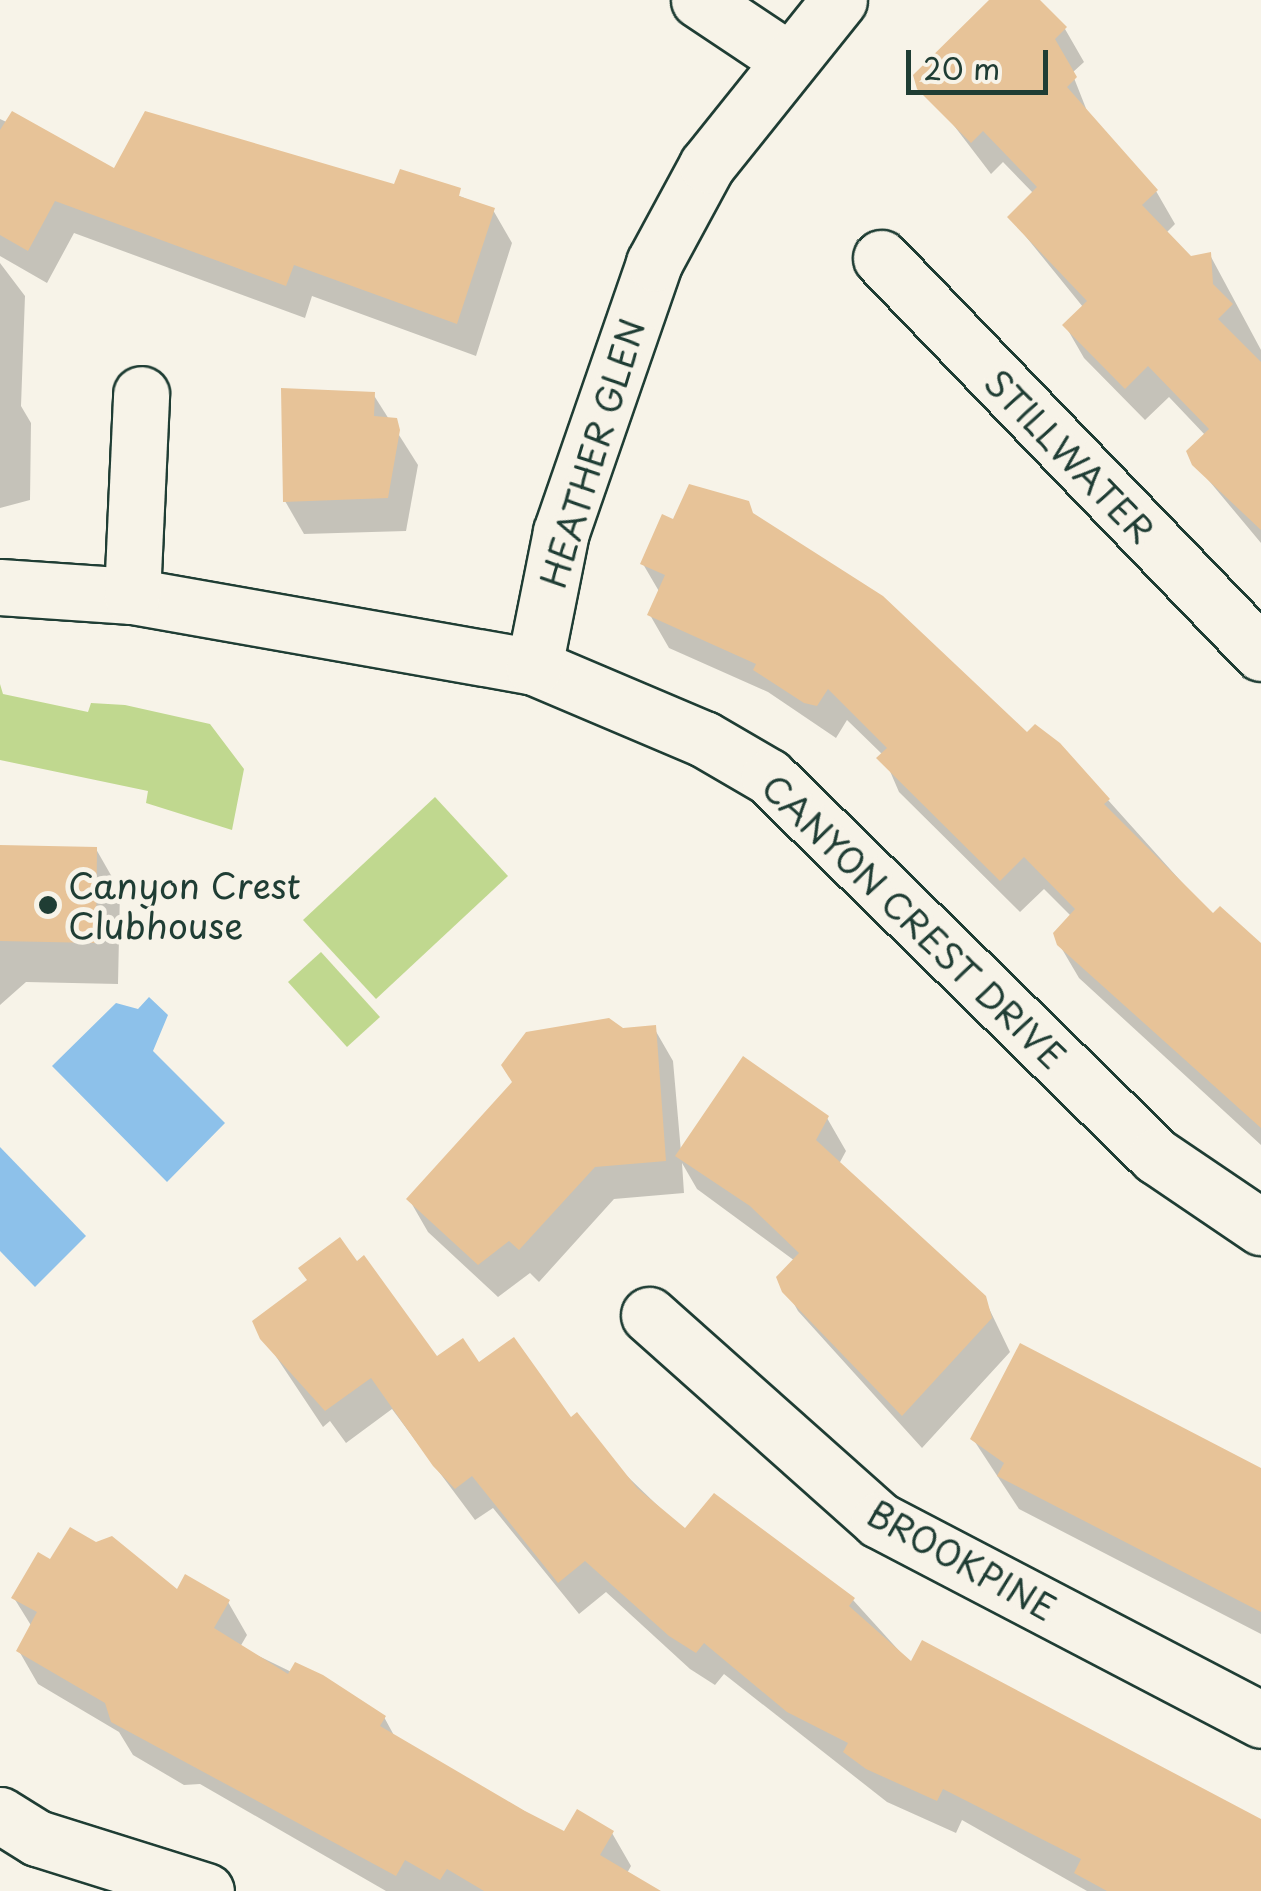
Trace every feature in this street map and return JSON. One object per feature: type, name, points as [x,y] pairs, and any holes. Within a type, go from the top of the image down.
[{"type":"street","points":[[699,0],[789,60]]},
{"type":"street","name":"HEATHER GLEN","points":[[534,667],[566,514],[654,263],[707,165],[839,0]]},
{"type":"street","name":"STILLWATER","points":[[881,258],[1261,652]]},
{"type":"street","points":[[132,596],[141,394]]},
{"type":"street","name":"CANYON CREST DRIVE","points":[[0,588],[132,596],[534,667],[704,739],[769,777],[1156,1156],[1261,1227]]},
{"type":"street","name":"BROOKPINE","points":[[649,1315],[879,1520],[1261,1720]]},
{"type":"street","points":[[0,1815],[36,1838],[206,1891]]},
{"type":"green space","points":[[0,684],[3,694],[88,712],[91,703],[125,705],[210,724],[244,769],[232,830],[146,803],[148,791],[0,760]]},
{"type":"green space","points":[[435,797],[508,876],[376,999],[303,920]]},
{"type":"green space","points":[[321,952],[380,1017],[347,1047],[288,982]]},
{"type":"water","points":[[149,997],[168,1015],[153,1051],[225,1123],[167,1182],[52,1066],[116,1003],[138,1009]]},
{"type":"water","points":[[0,1147],[86,1236],[35,1287],[0,1251]]},
{"type":"building","points":[[989,0],[1040,0],[1067,27],[1055,39],[1077,77],[1067,87],[1158,190],[1142,205],[1191,256],[1211,252],[1213,284],[1233,304],[1218,319],[1261,362],[1261,530],[1192,465],[1186,451],[1209,429],[1148,366],[1125,389],[1062,325],[1087,301],[1007,217],[1037,187],[983,131],[971,143],[917,89],[913,75]]},
{"type":"building","points":[[12,111],[114,168],[145,111],[394,184],[400,169],[461,188],[459,196],[495,208],[457,324],[294,265],[286,286],[55,201],[28,251],[0,235],[0,130]]},
{"type":"building","points":[[281,388],[375,392],[374,416],[397,418],[400,430],[388,498],[283,502]]},
{"type":"building","points":[[689,484],[749,501],[753,513],[883,596],[1027,732],[1035,724],[1060,743],[1110,799],[1104,804],[1213,913],[1220,906],[1261,943],[1261,1128],[1057,945],[1053,933],[1075,909],[1024,857],[1000,881],[876,758],[887,748],[828,689],[817,706],[804,703],[753,670],[756,664],[647,615],[665,575],[640,564],[662,514],[673,519]]},
{"type":"building","name":"Canyon Crest Clubhouse","points":[[0,845],[97,847],[96,943],[0,941]]},
{"type":"building","points":[[609,1018],[623,1028],[656,1025],[666,1161],[595,1167],[519,1250],[509,1241],[478,1265],[406,1199],[512,1082],[501,1065],[526,1032]]},
{"type":"building","points":[[743,1056],[829,1116],[816,1140],[986,1296],[992,1318],[902,1416],[782,1292],[776,1277],[799,1253],[750,1206],[675,1156]]},
{"type":"building","points":[[340,1237],[357,1261],[364,1255],[437,1356],[463,1338],[479,1362],[514,1337],[571,1417],[577,1412],[637,1488],[685,1528],[714,1493],[855,1598],[849,1606],[911,1661],[922,1640],[1261,1819],[1261,1891],[1107,1891],[1074,1873],[1081,1859],[943,1789],[937,1801],[866,1769],[843,1752],[848,1743],[787,1712],[704,1643],[696,1653],[669,1636],[585,1561],[558,1583],[472,1476],[455,1489],[433,1466],[371,1378],[325,1411],[260,1339],[252,1321],[307,1280],[298,1268]]},
{"type":"building","points":[[1020,1343],[1261,1468],[1261,1612],[997,1476],[1004,1463],[970,1439]]},
{"type":"building","points":[[70,1527],[96,1542],[112,1536],[177,1589],[185,1574],[230,1600],[214,1628],[288,1674],[295,1662],[323,1675],[386,1716],[380,1726],[525,1811],[564,1831],[577,1809],[614,1831],[600,1855],[661,1891],[484,1891],[447,1869],[440,1880],[405,1860],[396,1876],[111,1722],[105,1703],[16,1651],[37,1612],[11,1598],[38,1552],[50,1559]]},
{"type":"place","name":"Canyon Crest Clubhouse","points":[[48,905]]}]
